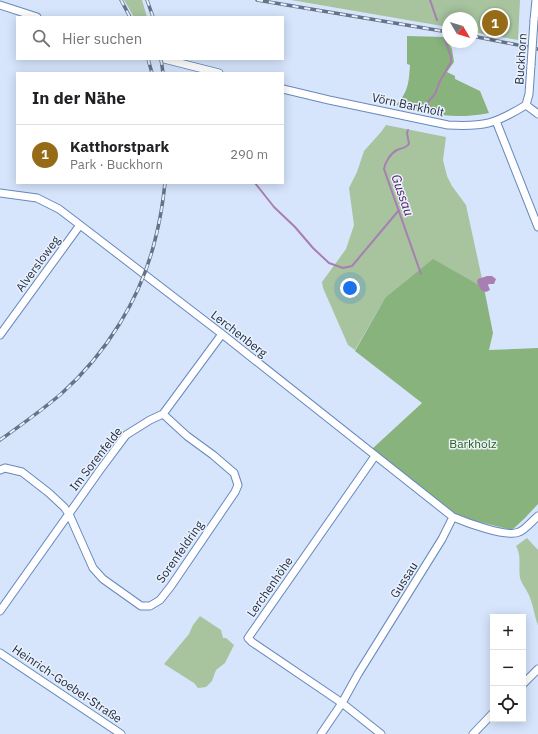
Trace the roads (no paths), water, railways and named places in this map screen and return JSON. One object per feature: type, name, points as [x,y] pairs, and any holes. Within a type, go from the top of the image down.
[{"type":"street","name":"Buckhorn","points":[[526,105],[529,94],[536,0]]},
{"type":"street","points":[[0,5],[34,16]]},
{"type":"street","points":[[168,60],[215,72]]},
{"type":"street","name":"Vörn Barkholt","points":[[284,89],[448,125],[481,125],[510,115],[526,105]]},
{"type":"street","points":[[526,105],[538,114]]},
{"type":"street","points":[[496,121],[538,228]]},
{"type":"street","name":"Lerchenberg","points":[[0,193],[37,198],[59,209],[222,334],[453,517]]},
{"type":"street","name":"Alversloweg","points":[[0,335],[80,225]]},
{"type":"street","name":"Im Sorenfelde","points":[[0,611],[126,435],[163,414],[222,334]]},
{"type":"street","name":"Sorenfeldring","points":[[68,514],[98,575],[141,606],[150,606],[160,600],[235,492],[238,485],[234,472],[187,436],[163,414]]},
{"type":"street","name":"Lerchenhöhe","points":[[342,703],[248,638],[375,456]]},
{"type":"street","points":[[0,470],[5,468],[22,472],[49,493],[64,507],[68,514]]},
{"type":"street","points":[[453,517],[468,524],[508,534],[519,532],[538,516]]},
{"type":"street","name":"Gussau","points":[[321,734],[342,703],[358,674],[442,539],[453,517]]},
{"type":"street","name":"Heinrich-Goebel-Straße","points":[[0,653],[121,734]]},
{"type":"street","points":[[526,681],[538,669]]},
{"type":"street","points":[[342,703],[381,734]]},
{"type":"street","points":[[473,734],[490,717]]},
{"type":"waterway","name":"Gussau","points":[[430,0],[437,20]]},
{"type":"waterway","name":"Gussau","points":[[426,109],[428,102],[435,94],[440,81],[451,62],[448,48]]},
{"type":"waterway","name":"Gussau","points":[[408,130],[407,133],[409,144],[393,153],[387,161],[384,169],[421,274]]},
{"type":"waterway","points":[[256,184],[274,207],[295,227],[313,248],[329,263],[343,268],[352,266],[399,210]]},
{"type":"railway","points":[[121,0],[129,16]]},
{"type":"railway","points":[[147,0],[153,16]]},
{"type":"railway","points":[[257,0],[442,31]]},
{"type":"railway","points":[[478,37],[538,49]]},
{"type":"railway","points":[[148,60],[152,72]]},
{"type":"railway","points":[[161,60],[163,72]]},
{"type":"railway","points":[[0,440],[61,394],[93,361],[120,324],[141,283],[149,262],[158,226],[165,184]]},
{"type":"place","name":"Katthorstpark","points":[[495,23]]},
{"type":"park label","name":"Barkholz","points":[[473,444]]}]
